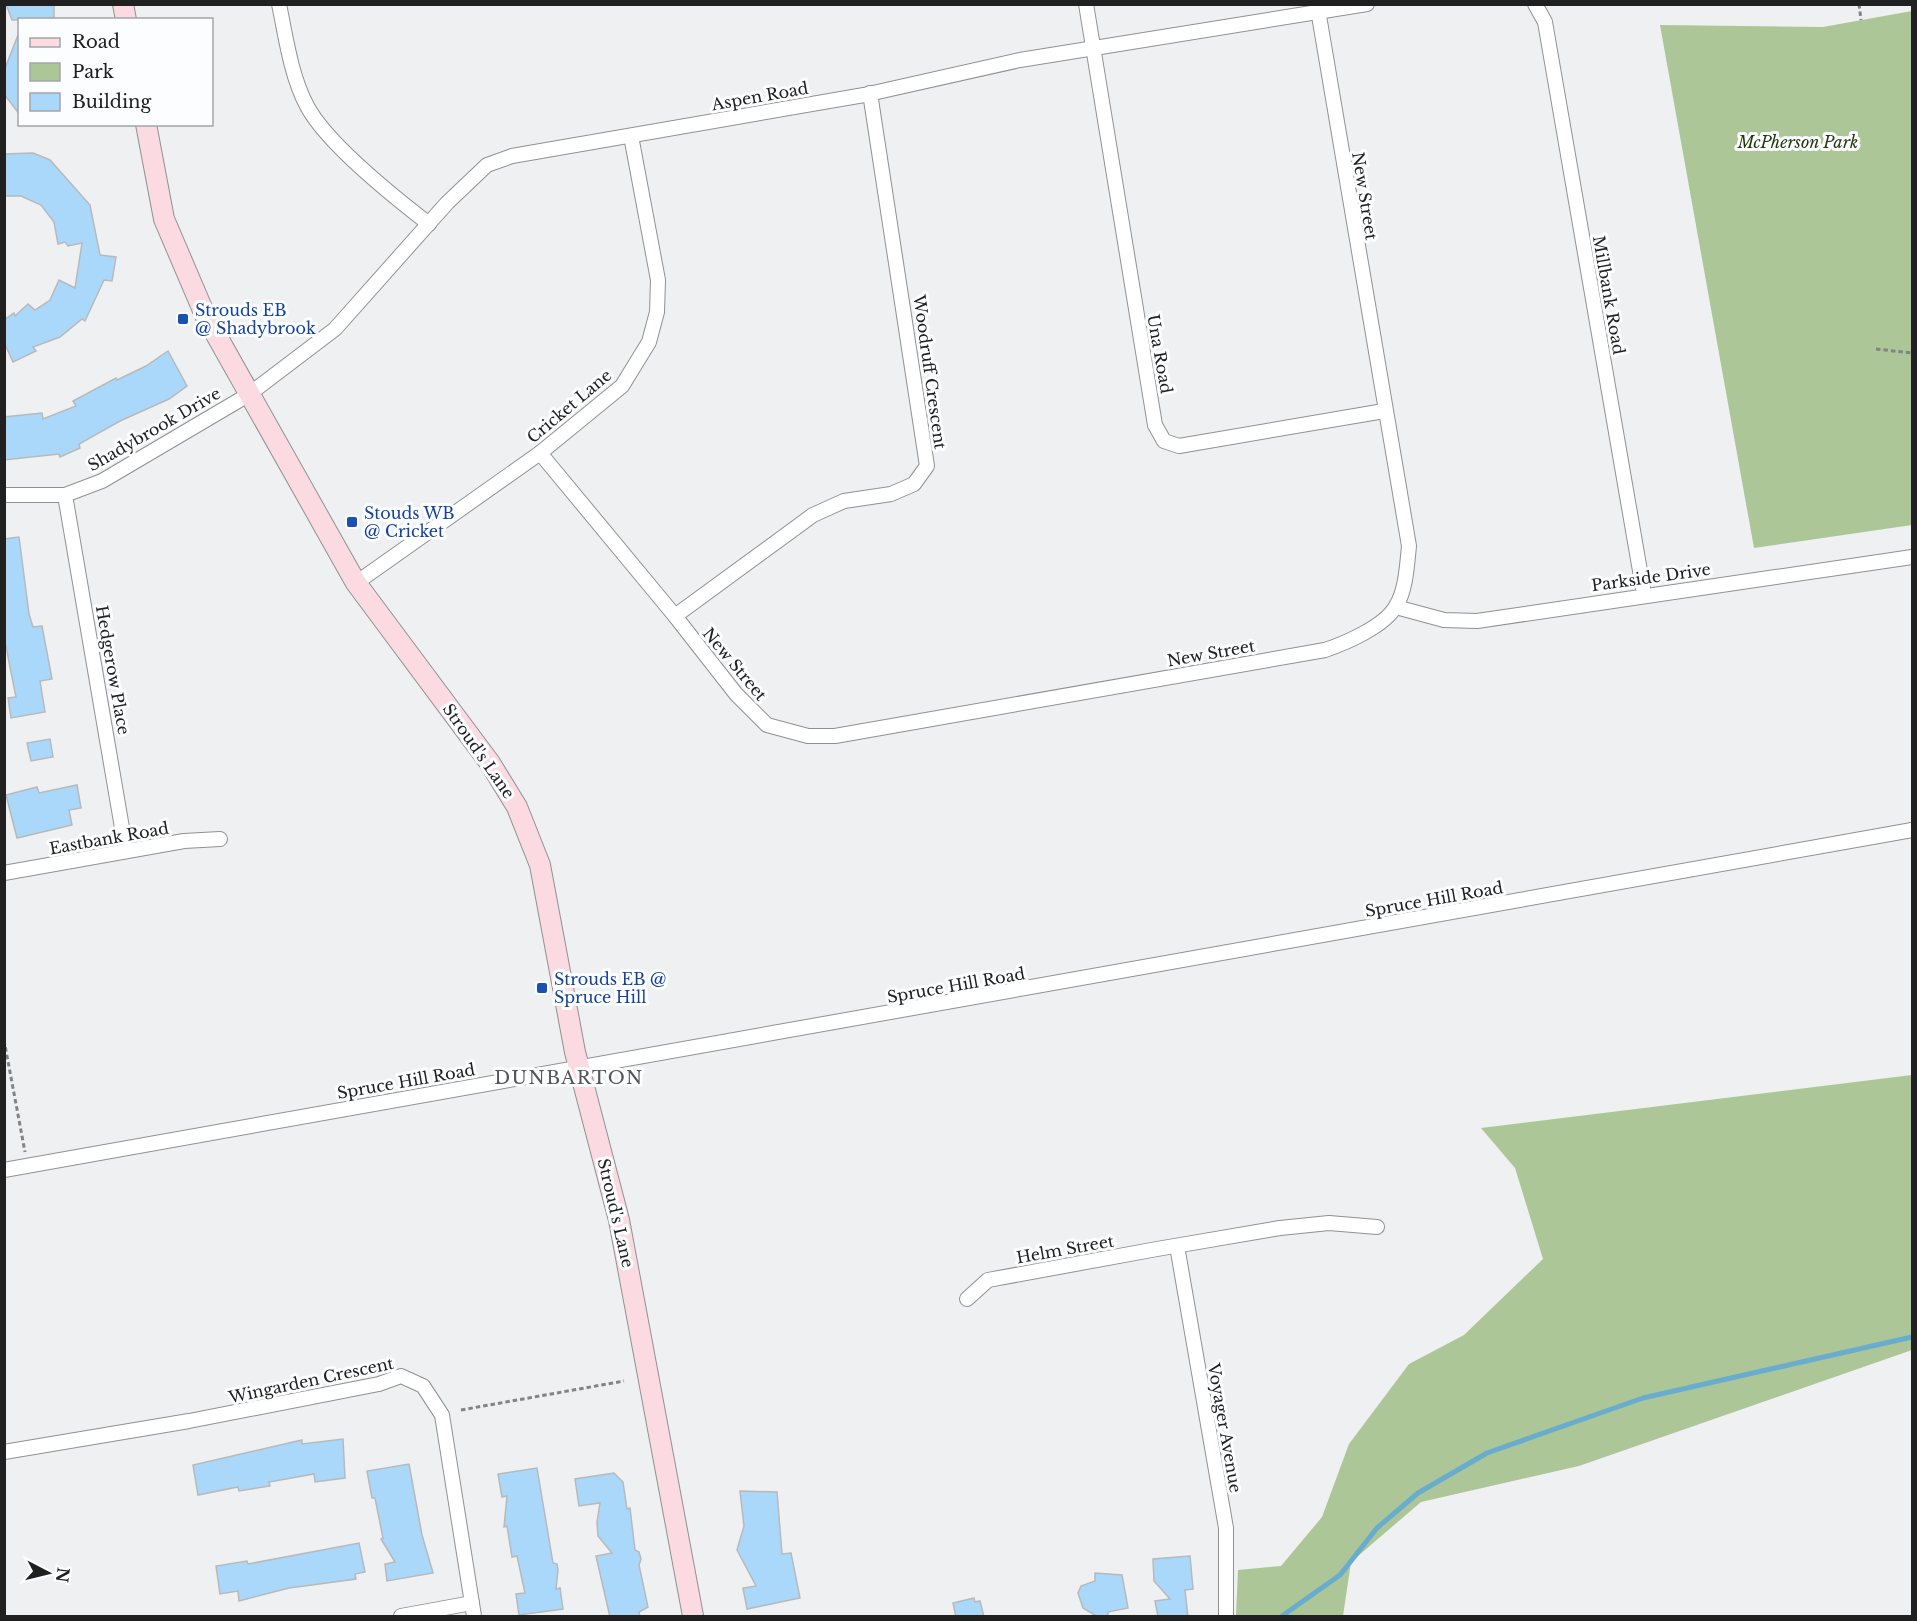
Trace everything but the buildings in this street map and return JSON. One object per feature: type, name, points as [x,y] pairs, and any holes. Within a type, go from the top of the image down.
[{"type":"street","points":[[279,4],[289,53],[307,105],[323,131],[429,224]]},
{"type":"street","name":"Una Road","points":[[1086,4],[1155,425],[1164,441],[1179,446],[1384,411]]},
{"type":"street","name":"Aspen Road","points":[[248,395],[335,328],[429,224],[487,165],[512,156],[870,93],[940,76],[1092,48],[1317,8],[1367,4]]},
{"type":"street","name":"Millbank Road","points":[[1535,4],[1545,22],[1644,594]]},
{"type":"street","name":"New Street","points":[[540,453],[675,616],[736,694],[767,725],[808,736],[835,736],[1325,650],[1353,641],[1396,607],[1404,583],[1409,546],[1384,411],[1317,8]]},
{"type":"street","name":"Woodruff Crescent","points":[[675,616],[813,515],[844,501],[891,494],[914,484],[927,466],[870,93]]},
{"type":"street","name":"Stroud's Lane","points":[[146,126],[164,219],[205,315],[248,395],[356,583],[490,763],[517,807],[540,865],[575,1052],[581,1067],[619,1220],[693,1617]]},
{"type":"street","name":"Cricket Lane","points":[[356,583],[540,453],[622,386],[649,342],[657,312],[658,280],[631,136]]},
{"type":"street","name":"Shadybrook Drive","points":[[4,495],[65,495],[102,481],[248,395]]},
{"type":"street","name":"Hedgerow Place","points":[[65,495],[126,851]]},
{"type":"street","name":"Parkside Drive","points":[[1396,607],[1444,620],[1477,621],[1644,594],[1912,557]]},
{"type":"street","name":"Spruce Hill Road","points":[[4,1170],[1912,830]]},
{"type":"street","name":"Eastbank Road","points":[[4,873],[184,841],[220,839]]},
{"type":"street","name":"Helm Street","points":[[967,1299],[988,1280],[1177,1246],[1280,1228],[1329,1223],[1377,1227]]},
{"type":"street","name":"Voyager Avenue","points":[[1177,1246],[1226,1528],[1226,1617]]},
{"type":"street","name":"Wingarden Crescent","points":[[4,1452],[200,1419],[368,1386],[401,1376],[423,1386],[442,1415],[473,1610]]},
{"type":"street","points":[[402,1617],[473,1610]]},
{"type":"path","points":[[1859,4],[1862,20]]},
{"type":"path","points":[[1876,349],[1912,353]]},
{"type":"path","points":[[4,1040],[27,1166]]},
{"type":"path","points":[[461,1410],[624,1381]]},
{"type":"green space","name":"McPherson Park","points":[[1912,11],[1912,525],[1754,548],[1660,25],[1823,27]]},
{"type":"green space","points":[[1912,1075],[1912,1350],[1579,1466],[1421,1502],[1351,1562],[1343,1616],[1236,1616],[1238,1570],[1281,1566],[1322,1517],[1349,1444],[1409,1364],[1464,1335],[1543,1259],[1515,1168],[1481,1128]]},
{"type":"waterway","points":[[1282,1616],[1340,1575],[1377,1528],[1418,1493],[1487,1453],[1643,1398],[1912,1337]]},
{"type":"place","name":"Strouds EB @ Shadybrook","points":[[183,319]]},
{"type":"place","name":"Stouds WB @ Cricket","points":[[352,522]]},
{"type":"place","name":"Strouds EB @ Spruce Hill","points":[[542,988]]},
{"type":"district","name":"DUNBARTON","points":[[569,1078]]}]
